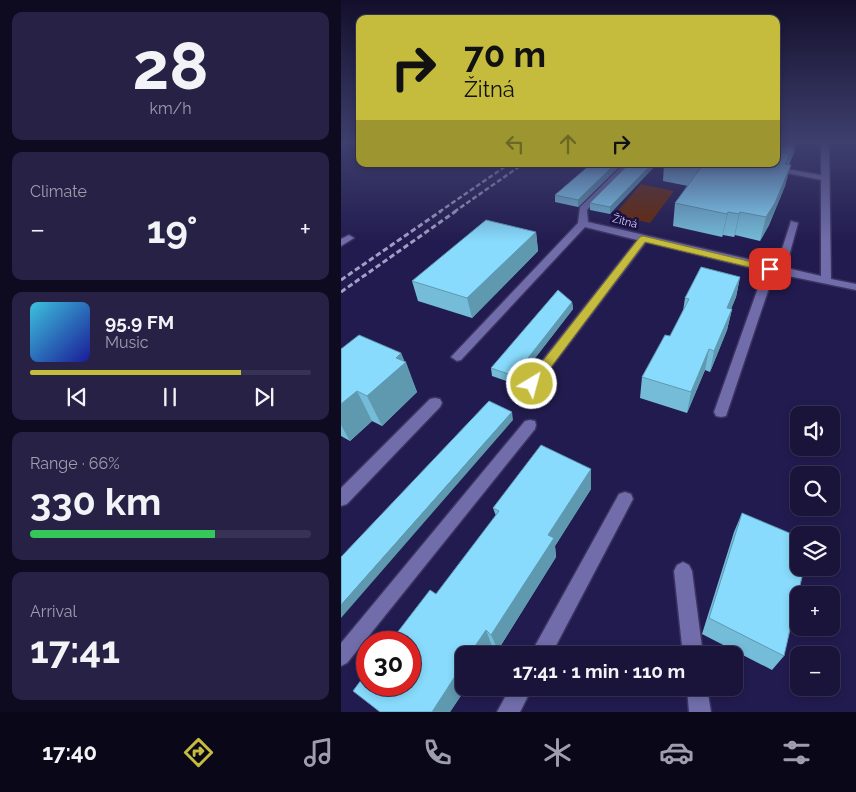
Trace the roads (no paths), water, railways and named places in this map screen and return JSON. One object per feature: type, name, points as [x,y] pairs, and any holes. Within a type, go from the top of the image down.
[{"type":"street","points":[[457,357],[583,224],[583,209],[617,175]]},
{"type":"street","points":[[809,175],[824,178],[827,280]]},
{"type":"street","name":"Žitná","points":[[583,224],[775,270],[856,287]]},
{"type":"street","points":[[532,384],[643,239]]},
{"type":"street","points":[[721,412],[775,270]]},
{"type":"street","points":[[341,499],[435,403]]},
{"type":"street","points":[[545,646],[625,499]]},
{"type":"street","points":[[683,571],[692,646]]},
{"type":"street","points":[[508,712],[517,696]]},
{"type":"street","points":[[698,696],[700,712]]},
{"type":"lane","points":[[775,270],[794,223]]},
{"type":"lane","points":[[341,657],[530,425]]},
{"type":"railway","points":[[439,212],[493,175]]},
{"type":"railway","points":[[454,212],[507,175]]},
{"type":"railway","points":[[341,280],[441,211]]},
{"type":"railway","points":[[341,292],[456,211]]}]
